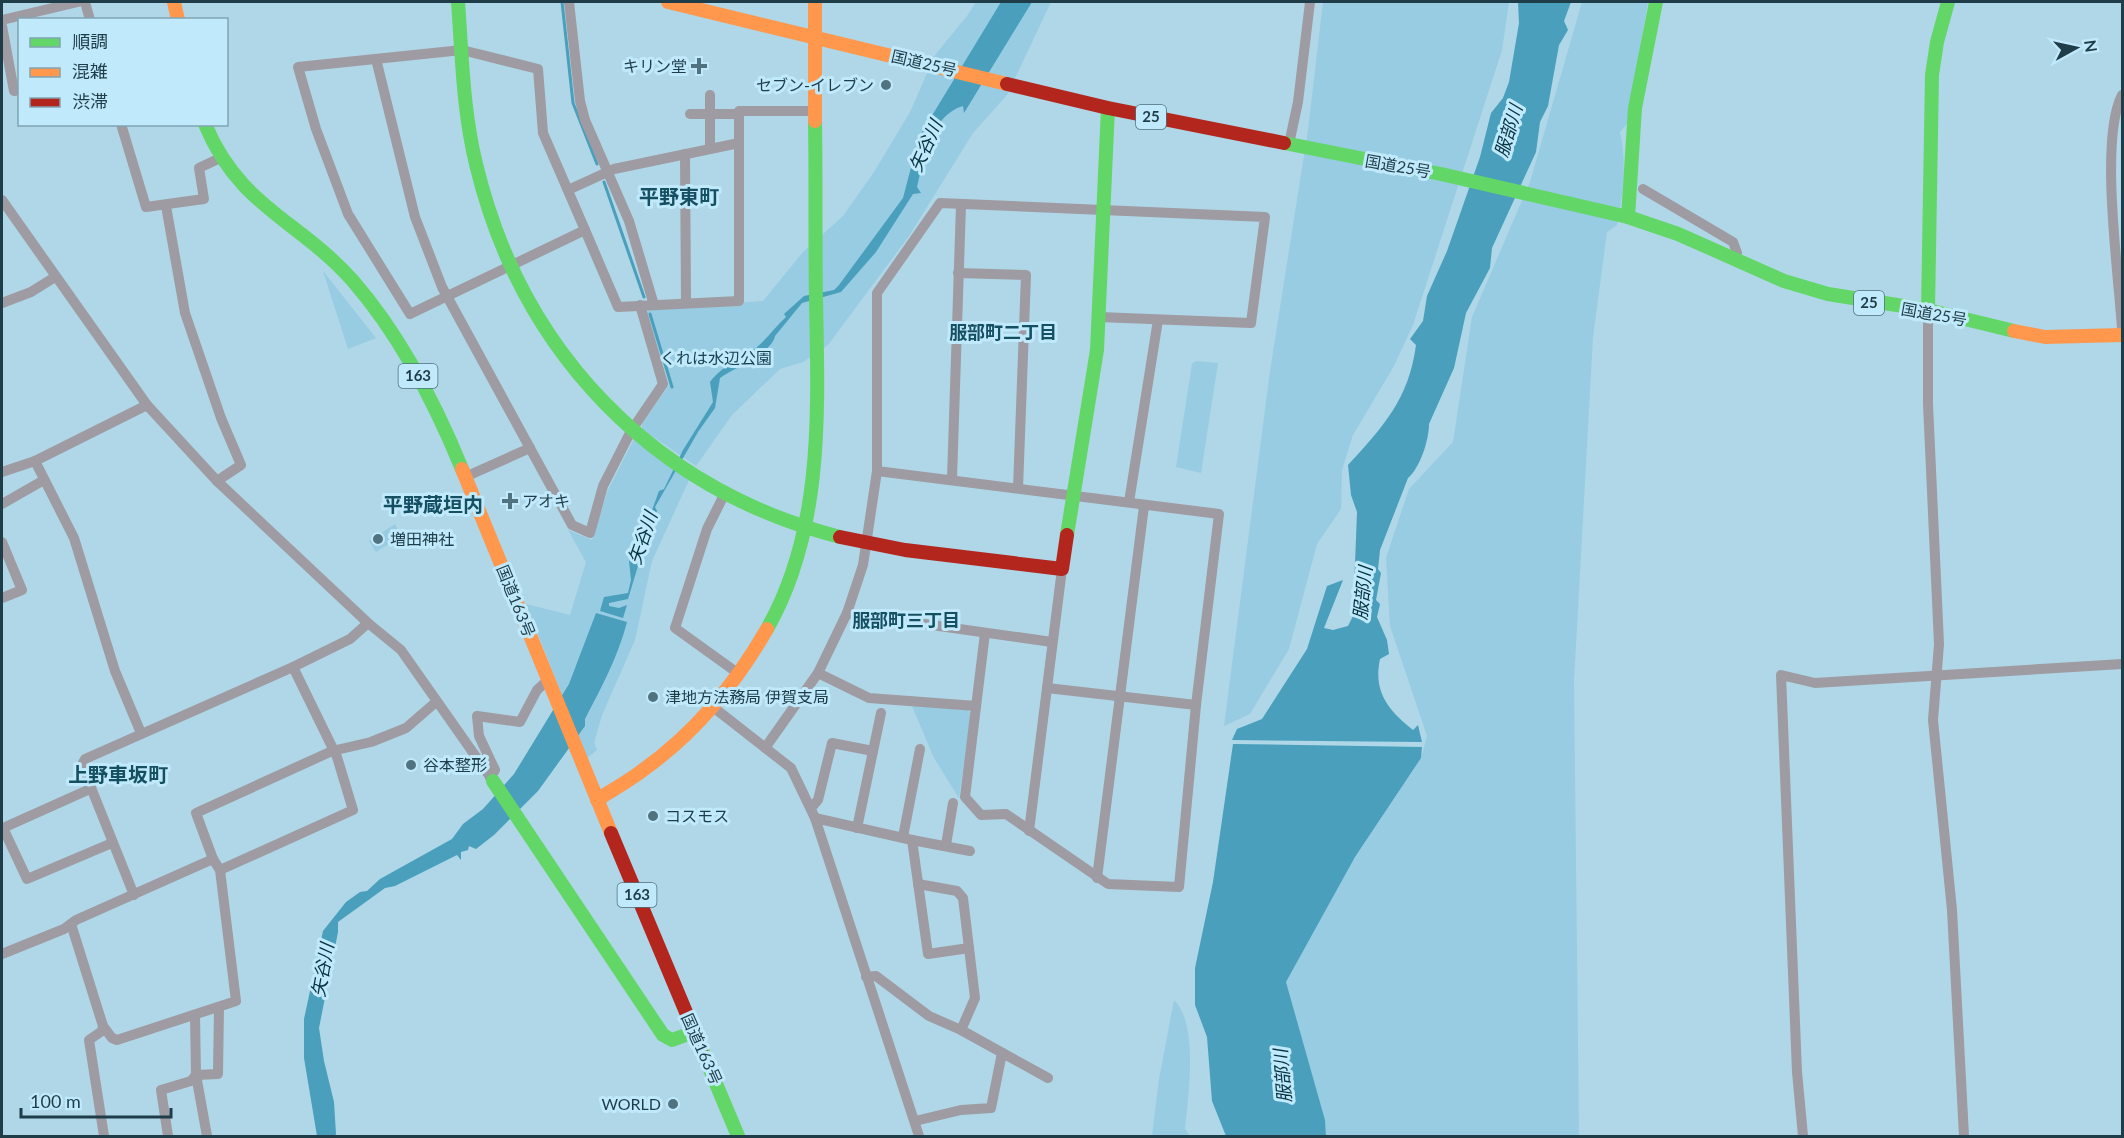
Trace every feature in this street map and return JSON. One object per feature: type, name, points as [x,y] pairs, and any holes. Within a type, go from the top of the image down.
[{"type":"main road","points":[[174,2],[178,18]]},
{"type":"main road","points":[[458,2],[475,164],[494,230],[509,267],[542,328],[581,381],[634,434],[683,471],[724,495],[805,528],[867,543],[1062,569],[1097,350],[1108,108]]},
{"type":"main road","name":"国道25号","points":[[668,2],[1108,108],[1441,174],[1628,217],[1678,234],[1784,281],[1828,294],[1881,305],[1928,310],[2006,330],[2045,337],[2122,334]]},
{"type":"main road","points":[[597,800],[649,766],[713,707],[739,674],[779,603],[805,528],[815,448],[815,2]]},
{"type":"main road","points":[[1628,217],[1632,133],[1642,62],[1656,2]]},
{"type":"main road","points":[[1928,310],[1932,75],[1937,42],[1948,2]]},
{"type":"main road","name":"国道163号","points":[[206,126],[218,159],[246,192],[323,250],[353,282],[422,383],[448,434],[597,800],[738,1137]]},
{"type":"main road","points":[[492,780],[663,1035],[672,1040],[694,1032]]},
{"type":"street","points":[[2,20],[78,2]]},
{"type":"street","points":[[85,2],[89,18]]},
{"type":"street","points":[[570,2],[580,101],[629,221],[654,305]]},
{"type":"street","points":[[1292,145],[1310,2]]},
{"type":"street","points":[[2,26],[15,92],[18,91]]},
{"type":"street","points":[[585,230],[410,314],[348,214],[316,129],[298,67],[462,50],[538,69],[543,133],[568,190],[618,307],[739,301],[739,114]]},
{"type":"street","points":[[376,59],[415,217],[447,296],[572,525],[590,533],[603,486],[663,384],[640,305]]},
{"type":"street","points":[[710,95],[710,149]]},
{"type":"street","points":[[2122,95],[2118,108],[2111,166],[2122,329]]},
{"type":"street","points":[[690,114],[739,114],[739,111],[815,111]]},
{"type":"street","points":[[122,126],[146,207],[204,199],[200,168],[218,159]]},
{"type":"street","points":[[568,190],[607,171],[739,143]]},
{"type":"street","points":[[685,154],[686,303]]},
{"type":"street","points":[[1643,189],[1733,242],[1737,253],[1735,260]]},
{"type":"street","points":[[2,200],[147,405],[217,481],[368,623],[401,650],[492,780]]},
{"type":"street","points":[[765,748],[818,673],[847,613],[867,543],[877,471],[877,293],[940,203],[1265,217],[1251,323],[1099,317]]},
{"type":"street","points":[[951,479],[961,205]]},
{"type":"street","points":[[166,206],[185,313],[221,418],[240,465],[217,481]]},
{"type":"street","points":[[958,273],[1026,275],[1018,488]]},
{"type":"street","points":[[2,303],[31,292],[55,277]]},
{"type":"street","points":[[1928,310],[1930,394],[1928,404],[1939,644],[1933,720],[1952,910],[1964,1137]]},
{"type":"street","points":[[1129,502],[1158,320]]},
{"type":"street","points":[[2,472],[35,461],[147,405]]},
{"type":"street","points":[[465,477],[530,448]]},
{"type":"street","points":[[35,461],[74,538],[115,671],[141,733]]},
{"type":"street","points":[[877,471],[1220,514],[1196,705],[1179,887],[1108,884],[1006,814],[981,815],[965,796],[985,633]]},
{"type":"street","points":[[2,504],[44,480]]},
{"type":"street","points":[[724,495],[707,529],[675,628],[739,674]]},
{"type":"street","points":[[1097,878],[1144,506]]},
{"type":"street","points":[[2,542],[22,590],[2,598]]},
{"type":"street","points":[[1029,831],[1062,569]]},
{"type":"street","points":[[847,613],[1052,642]]},
{"type":"street","points":[[134,895],[81,765],[85,759],[293,667],[350,639],[368,623]]},
{"type":"street","points":[[1803,1137],[1797,1072],[1781,675],[1815,683],[2122,664]]},
{"type":"street","points":[[220,870],[353,810],[337,757],[332,751],[293,667]]},
{"type":"street","points":[[818,673],[869,698],[976,706]]},
{"type":"street","points":[[492,780],[495,770],[479,736],[477,716],[520,722],[537,690],[549,682]]},
{"type":"street","points":[[1047,687],[1120,698],[1196,705]]},
{"type":"street","points":[[70,924],[104,1026],[112,1038],[117,1040],[236,1001],[220,870],[213,859],[196,813],[332,751],[371,742],[406,728],[436,702]]},
{"type":"street","points":[[713,707],[791,768],[813,813],[919,1137]]},
{"type":"street","points":[[857,828],[881,714]]},
{"type":"street","points":[[813,813],[832,743],[873,752]]},
{"type":"street","points":[[920,748],[908,838],[918,884],[928,954],[969,948]]},
{"type":"street","points":[[90,789],[3,828],[27,879],[112,843]]},
{"type":"street","points":[[946,845],[953,803]]},
{"type":"street","points":[[813,813],[857,828],[970,851]]},
{"type":"street","points":[[2,954],[64,929],[70,924],[213,859]]},
{"type":"street","points":[[918,884],[957,891],[963,898],[975,998],[961,1030]]},
{"type":"street","points":[[866,977],[876,976],[929,1016],[961,1030],[1048,1078]]},
{"type":"street","points":[[168,1137],[161,1090],[191,1081],[196,1075],[218,1074],[219,1007]]},
{"type":"street","points":[[195,1015],[196,1075],[207,1137]]},
{"type":"street","points":[[104,1026],[102,1031],[89,1040],[104,1137]]},
{"type":"street","points":[[915,1121],[962,1110],[991,1108],[1002,1053]]},
{"type":"green space","name":"くれは水辺公園","points":[[976,2],[1051,2],[1007,95],[973,133],[909,236],[828,345],[803,362],[780,369],[732,415],[696,466],[642,429],[642,424],[669,385],[647,312],[650,309],[763,301],[803,252],[843,216],[874,172],[910,112],[935,55]]},
{"type":"green space","points":[[1323,2],[1509,2],[1502,50],[1413,325],[1394,366],[1353,435],[1342,470],[1341,509],[1317,544],[1289,649],[1250,714],[1224,726],[1270,371],[1308,130]]},
{"type":"green space","points":[[1582,2],[1648,2],[1627,124],[1620,132],[1624,167],[1621,202],[1617,225],[1607,232],[1593,337],[1574,681],[1579,1136],[1326,1136],[1325,1120],[1286,982],[1355,857],[1421,758],[1427,736],[1390,626],[1386,558],[1409,489],[1453,442],[1472,317],[1530,182]]},
{"type":"green space","points":[[323,271],[376,338],[348,349]]},
{"type":"green space","points":[[1196,361],[1218,363],[1201,473],[1176,467],[1192,364]]},
{"type":"green space","points":[[634,439],[690,478],[652,561],[635,640],[602,715],[594,743],[597,750],[587,758],[526,604],[570,615],[586,562],[568,530],[592,540],[608,490]]},
{"type":"green space","points":[[395,524],[401,536],[376,552],[369,541]]},
{"type":"green space","points":[[912,706],[967,709],[971,714],[959,798],[934,758]]},
{"type":"green space","points":[[1174,1000],[1182,1011],[1189,1043],[1190,1061],[1185,1129],[1190,1136],[1152,1136],[1159,1079]]},
{"type":"water","name":"矢谷川","points":[[1001,2],[1032,2],[964,113],[963,106],[952,111],[936,128],[926,151],[917,187],[921,193],[913,194],[876,252],[841,292],[802,303],[767,348],[752,360],[720,378],[715,408],[698,432],[655,507],[657,511],[636,558],[638,566],[628,599],[609,603],[609,606],[619,608],[627,605],[623,618],[600,611],[604,597],[628,593],[631,580],[629,561],[641,540],[659,491],[664,489],[683,450],[713,402],[710,382],[726,367],[760,344],[786,317],[784,314],[804,296],[834,290],[839,285],[903,198],[919,137]]},
{"type":"water","name":"服部川","points":[[1518,2],[1571,2],[1564,21],[1568,30],[1559,45],[1548,106],[1540,122],[1536,152],[1492,248],[1490,268],[1466,313],[1454,368],[1429,424],[1423,453],[1408,478],[1380,550],[1378,569],[1381,573],[1376,600],[1380,604],[1377,617],[1387,640],[1389,654],[1380,659],[1378,671],[1381,691],[1396,715],[1413,730],[1418,725],[1422,742],[1232,740],[1237,729],[1262,719],[1307,649],[1327,586],[1343,580],[1324,628],[1333,630],[1348,626],[1353,616],[1357,512],[1351,495],[1348,465],[1383,425],[1401,397],[1407,381],[1416,345],[1410,339],[1423,321],[1427,296],[1447,251],[1480,157],[1491,113],[1503,98],[1509,82],[1519,23]]},
{"type":"water","name":"矢谷川","points":[[596,613],[627,622],[619,648],[585,719],[585,726],[538,791],[494,835],[476,849],[469,846],[468,850],[461,852],[461,860],[457,855],[395,886],[385,888],[338,922],[319,1028],[334,1102],[336,1134],[335,1136],[317,1136],[304,1058],[304,1019],[323,931],[346,902],[360,892],[367,891],[380,879],[452,839],[463,824],[483,809],[514,774],[569,684]]},
{"type":"water","name":"服部川","points":[[1233,744],[1422,747],[1421,758],[1355,857],[1286,982],[1325,1120],[1326,1136],[1226,1136],[1212,1101],[1207,1037],[1195,1005],[1195,968],[1213,882]]},
{"type":"waterway","points":[[562,2],[573,103],[597,164]]},
{"type":"waterway","points":[[604,182],[644,297]]},
{"type":"waterway","points":[[650,314],[672,387]]},
{"type":"traffic: fast","points":[[458,2],[466,104],[476,164],[497,232],[526,295],[562,352],[605,403],[655,447],[711,485],[773,515],[840,537]]},
{"type":"traffic: fast","points":[[1628,217],[1635,108],[1656,2]]},
{"type":"traffic: fast","points":[[1928,310],[1932,75],[1937,42],[1948,2]]},
{"type":"traffic: fast","points":[[1067,535],[1097,350],[1108,108]]},
{"type":"traffic: fast","points":[[767,629],[786,591],[799,551],[814,468],[817,383],[815,121]]},
{"type":"traffic: fast","points":[[206,126],[219,152],[235,175],[271,211],[333,260],[370,302],[415,371],[462,469]]},
{"type":"traffic: fast","points":[[1284,143],[1441,174],[1628,217],[1678,234],[1784,281],[1828,294],[1928,310],[2014,331]]},
{"type":"traffic: fast","points":[[493,781],[663,1035],[672,1040],[694,1032]]},
{"type":"traffic: fast","points":[[701,1048],[738,1136]]},
{"type":"traffic: slow","points":[[174,2],[178,18]]},
{"type":"traffic: slow","points":[[668,2],[1007,84]]},
{"type":"traffic: slow","points":[[815,2],[815,121]]},
{"type":"traffic: slow","points":[[2014,331],[2045,337],[2122,335]]},
{"type":"traffic: slow","points":[[462,469],[611,833]]},
{"type":"traffic: slow","points":[[597,800],[662,756],[697,723],[728,688],[767,629]]},
{"type":"traffic: jam","points":[[1007,84],[1108,108],[1284,143]]},
{"type":"traffic: jam","points":[[840,537],[905,550],[1062,569],[1067,535]]},
{"type":"traffic: jam","points":[[611,833],[701,1048]]},
{"type":"place","name":"キリン堂","points":[[699,66]]},
{"type":"place","name":"セブン-イレブン","points":[[886,85]]},
{"type":"place","name":"アオキ","points":[[510,501]]},
{"type":"place","name":"増田神社","points":[[378,539]]},
{"type":"place","name":"津地方法務局 伊賀支局","points":[[653,697]]},
{"type":"place","name":"谷本整形","points":[[411,765]]},
{"type":"place","name":"コスモス","points":[[653,816]]},
{"type":"place","name":"WORLD","points":[[673,1104]]},
{"type":"district","name":"平野東町","points":[[679,197]]},
{"type":"district","name":"服部町二丁目","points":[[1003,333]]},
{"type":"district","name":"平野蔵垣内","points":[[433,505]]},
{"type":"district","name":"服部町三丁目","points":[[906,621]]},
{"type":"district","name":"上野車坂町","points":[[118,775]]}]
